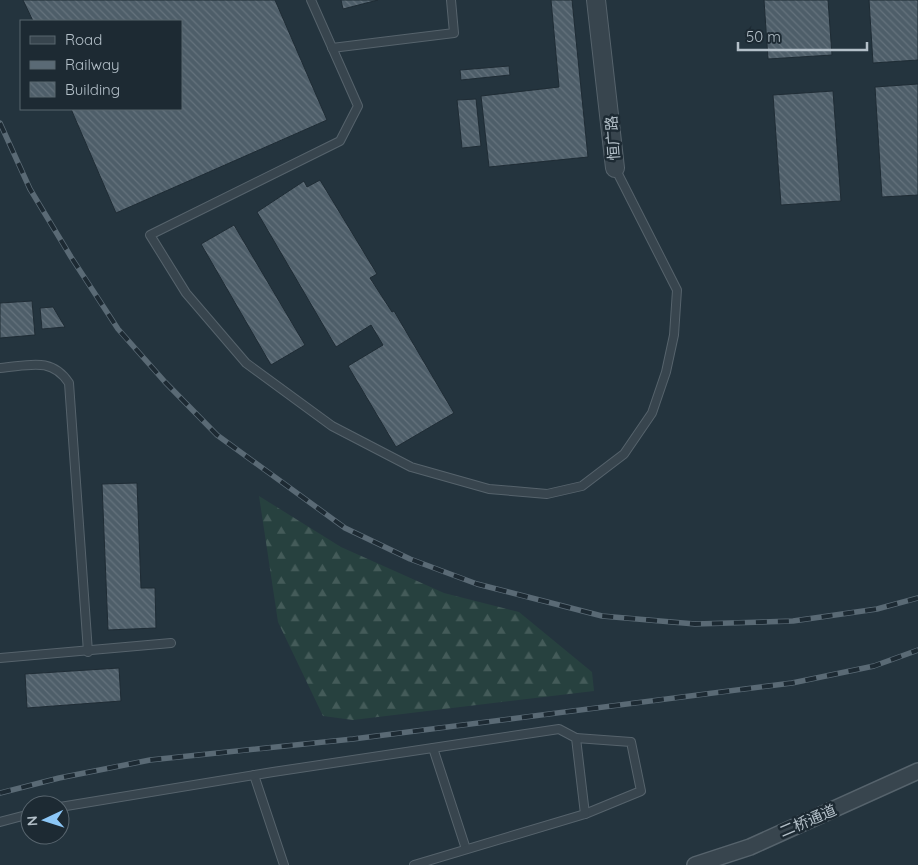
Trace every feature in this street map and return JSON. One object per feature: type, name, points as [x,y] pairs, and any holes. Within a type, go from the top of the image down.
[{"type":"street","name":"恒广路","points":[[596,0],[615,168]]},
{"type":"street","name":"恒广路","points":[[603,0],[615,168]]},
{"type":"street","name":"二桥通道","points":[[695,865],[750,847],[918,771]]},
{"type":"lane","points":[[311,0],[358,106],[340,141],[150,235],[186,293],[246,363],[332,426],[411,467],[489,489],[547,494],[582,486],[624,454],[652,413],[666,372],[674,335],[677,290],[615,168]]},
{"type":"lane","points":[[332,48],[454,34],[451,0]]},
{"type":"lane","points":[[0,368],[46,364],[61,371],[69,383],[88,652]]},
{"type":"lane","points":[[0,658],[88,652],[171,643]]},
{"type":"lane","points":[[70,805],[254,775],[559,729],[576,738],[631,742],[641,791],[585,814],[414,865]]},
{"type":"lane","points":[[576,738],[585,814]]},
{"type":"lane","points":[[433,748],[466,849]]},
{"type":"lane","points":[[254,775],[284,865]]},
{"type":"lane","points":[[0,822],[20,817]]},
{"type":"green space","points":[[259,496],[341,547],[444,593],[519,612],[592,672],[594,691],[353,720],[323,716],[278,622]]},
{"type":"building","points":[[23,0],[275,0],[327,120],[116,213],[71,110],[182,110],[182,20],[33,20]]},
{"type":"building","points":[[341,0],[378,0],[343,9]]},
{"type":"building","points":[[551,0],[572,0],[588,157],[489,167],[481,96],[559,87]]},
{"type":"building","points":[[764,0],[828,0],[832,55],[768,59]]},
{"type":"building","points":[[869,0],[918,0],[918,60],[873,63]]},
{"type":"building","points":[[509,66],[510,75],[461,80],[460,70]]},
{"type":"building","points":[[918,84],[918,195],[882,197],[875,87]]},
{"type":"building","points":[[833,91],[841,201],[781,205],[773,95]]},
{"type":"building","points":[[476,99],[481,146],[462,148],[457,100]]},
{"type":"building","points":[[320,180],[377,274],[370,278],[392,312],[394,311],[454,413],[396,447],[348,366],[383,345],[371,325],[336,347],[257,212],[304,181],[307,187]]},
{"type":"building","points":[[234,225],[305,345],[271,365],[201,244]]},
{"type":"building","points":[[32,301],[35,335],[0,338],[0,303]]},
{"type":"building","points":[[53,307],[65,327],[42,329],[40,308]]},
{"type":"building","points":[[137,483],[141,588],[155,588],[156,628],[108,630],[102,484]]},
{"type":"building","points":[[119,668],[121,701],[27,708],[25,674]]},
{"type":"railway","points":[[0,123],[30,189],[118,329],[165,382],[217,435],[345,528],[410,559],[477,584],[602,616],[695,624],[793,621],[877,609],[918,598]]},
{"type":"railway","points":[[0,793],[59,778],[150,760],[353,739],[792,683],[874,666],[918,650]]}]
